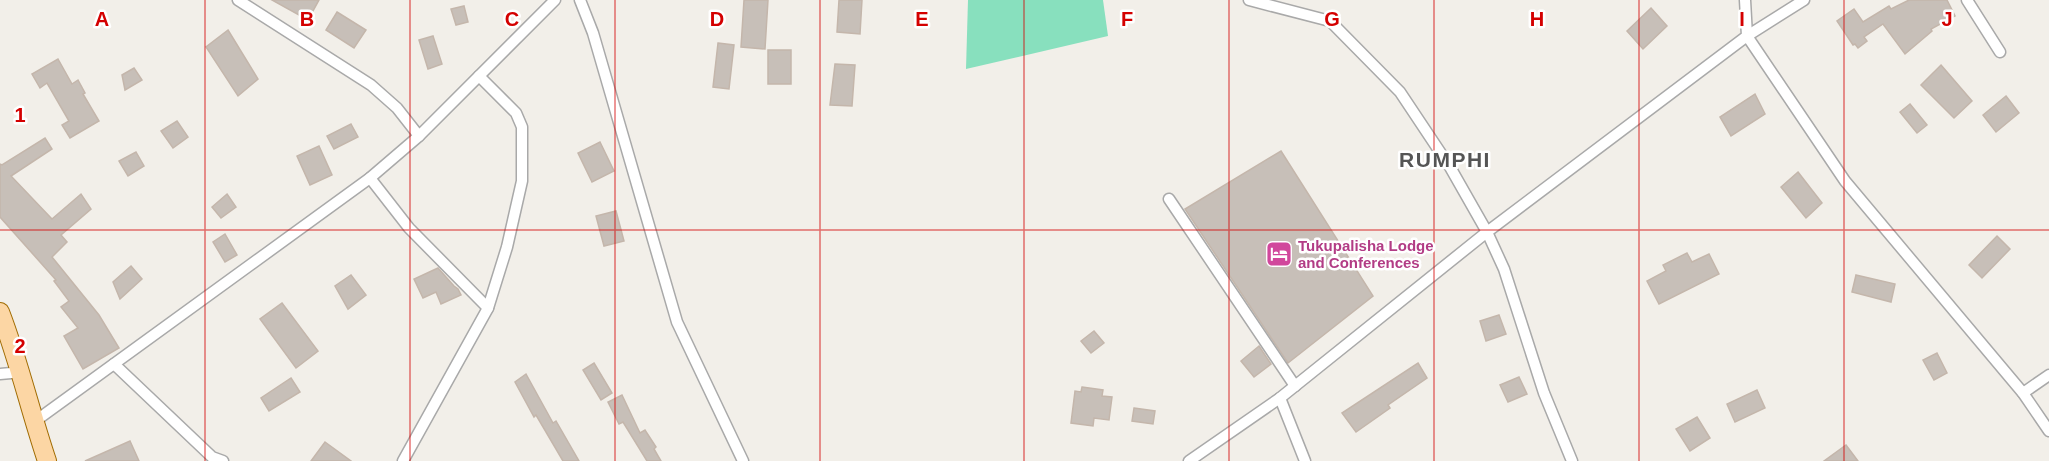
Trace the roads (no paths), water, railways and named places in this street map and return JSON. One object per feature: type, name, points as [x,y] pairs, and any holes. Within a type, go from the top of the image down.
[{"type":"main road","points":[[0,312],[22,372],[34,422],[47,461]]},
{"type":"street","points":[[238,0],[371,85],[397,108],[419,136]]},
{"type":"street","points":[[34,422],[370,178],[419,136],[555,0]]},
{"type":"street","points":[[580,0],[596,44],[677,322],[743,461]]},
{"type":"street","points":[[1250,0],[1330,21],[1400,92],[1450,167],[1487,232],[1504,269],[1544,393],[1572,461]]},
{"type":"street","points":[[1745,0],[1747,36],[1845,181],[2023,393],[2049,431]]},
{"type":"street","points":[[1190,461],[1296,386],[1487,232],[1747,36],[1804,0]]},
{"type":"street","points":[[1967,0],[2000,52]]},
{"type":"street","points":[[403,461],[488,308],[507,247],[522,181],[522,127],[516,113],[479,76]]},
{"type":"street","points":[[370,178],[409,228],[488,308]]},
{"type":"street","points":[[1169,199],[1296,386]]},
{"type":"street","points":[[114,364],[212,457],[223,461]]},
{"type":"street","points":[[0,374],[22,372]]},
{"type":"street","points":[[2023,393],[2049,375]]},
{"type":"street","points":[[1280,398],[1305,461]]},
{"type":"place","name":"Tukupalisha Lodge and Conferences","points":[[1279,254]]},
{"type":"district","name":"RUMPHI","points":[[1445,159]]}]
